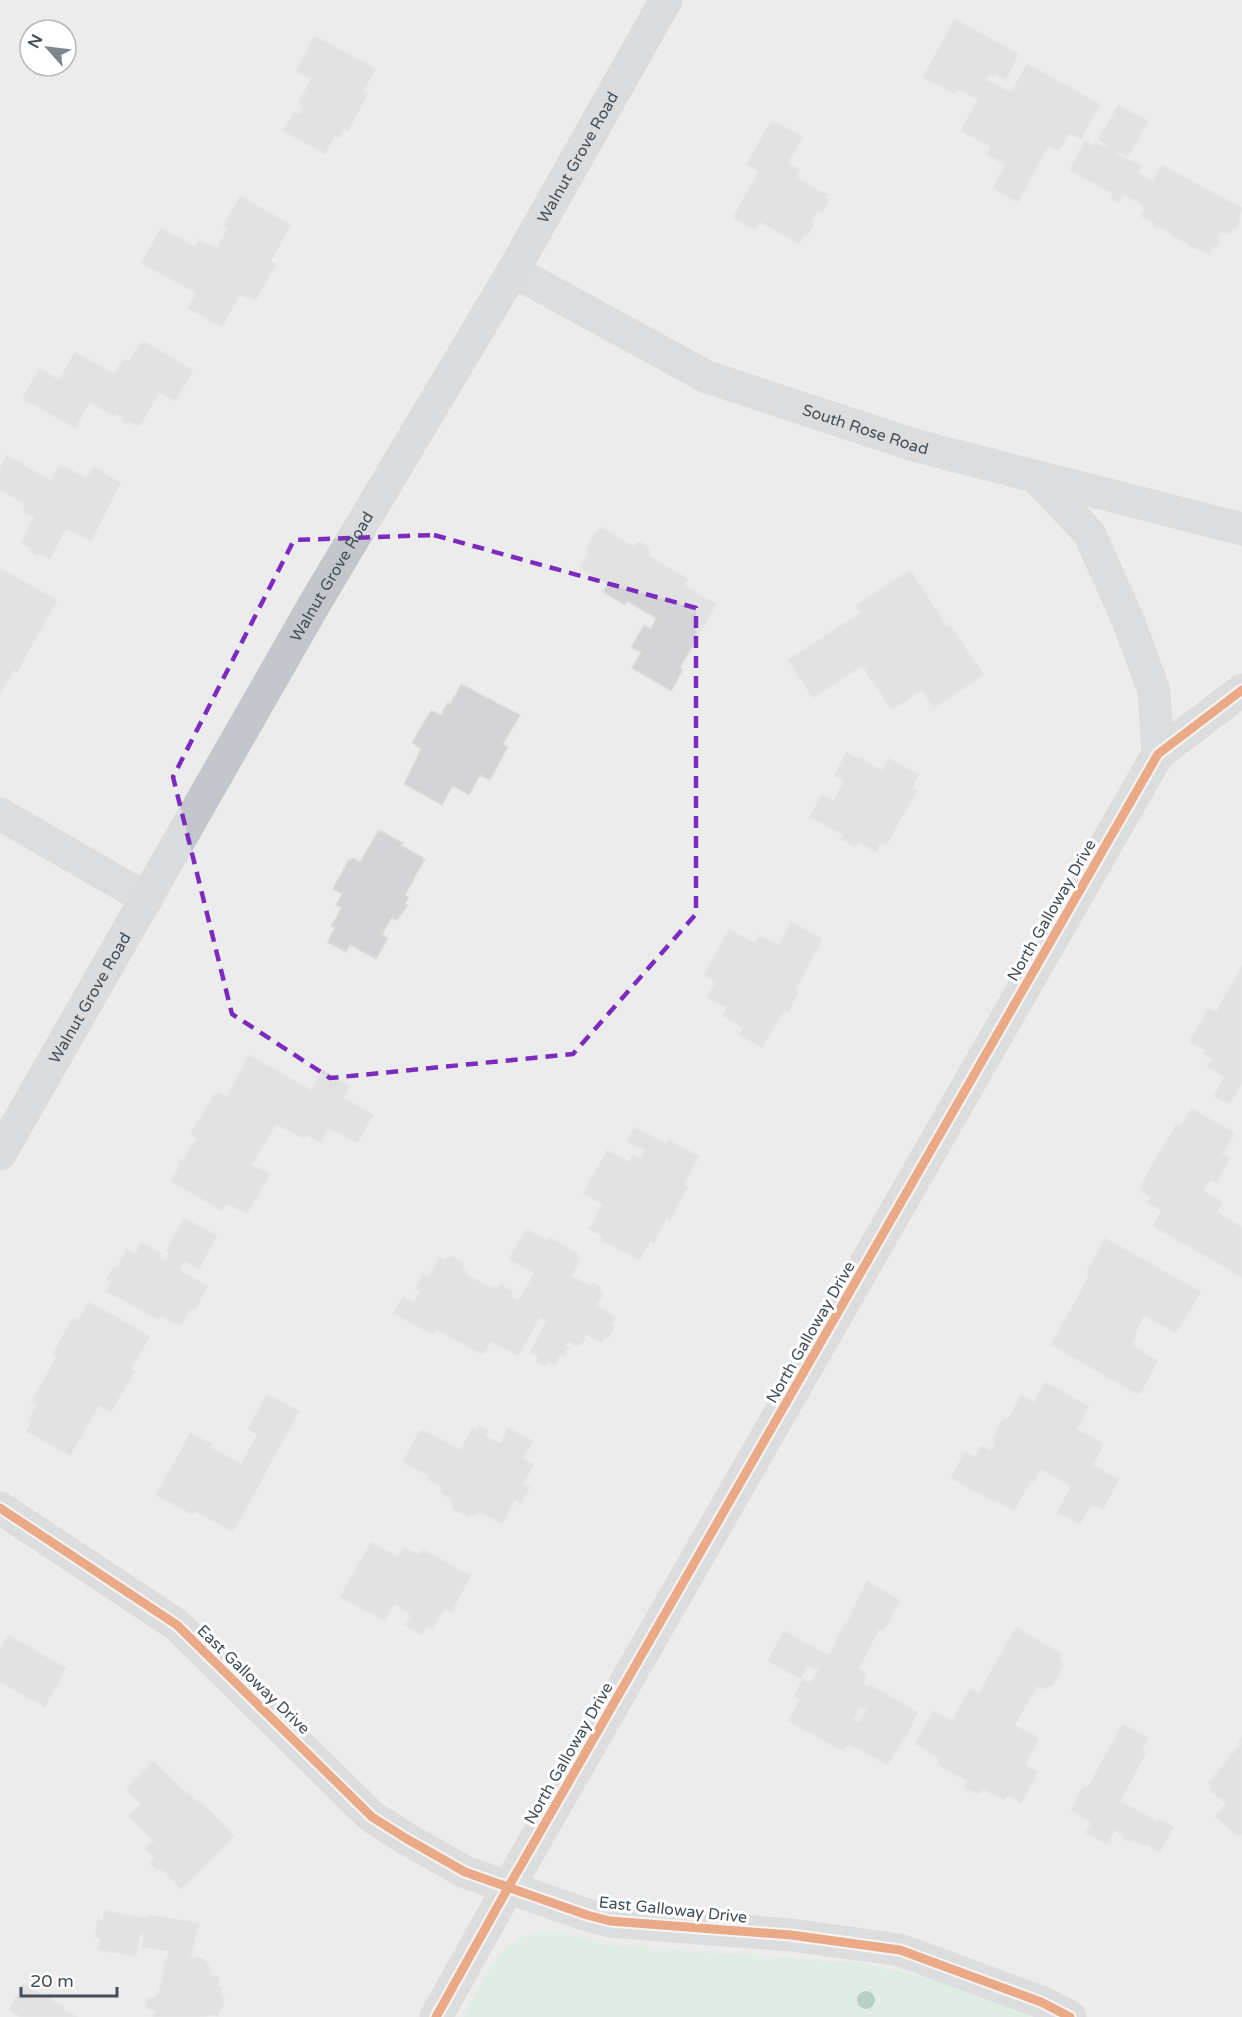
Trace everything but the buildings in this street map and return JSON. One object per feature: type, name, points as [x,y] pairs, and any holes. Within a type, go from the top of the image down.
[{"type":"main road","name":"Walnut Grove Road","points":[[0,1154],[315,603],[513,271],[666,0]]},
{"type":"street","name":"South Rose Road","points":[[513,271],[707,377],[917,447],[1242,529]]},
{"type":"street","points":[[1035,476],[1089,533],[1128,620],[1154,691],[1158,754]]},
{"type":"street","name":"North Galloway Drive","points":[[436,2017],[1158,754],[1242,690]]},
{"type":"street","points":[[0,814],[147,899]]},
{"type":"street","name":"East Galloway Drive","points":[[0,1508],[177,1625],[372,1817],[465,1872],[610,1921],[791,1935],[900,1950],[1041,2002],[1070,2017]]},
{"type":"highlighted area","points":[[434,535],[696,608],[696,914],[573,1054],[330,1078],[232,1014],[173,777],[294,540]]},
{"type":"green space","points":[[560,1932],[609,1945],[866,1964],[946,1982],[1032,2017],[463,2017],[490,1968],[508,1947],[532,1933]]},
{"type":"cycle path","points":[[436,2017],[1158,754],[1242,690]]},
{"type":"cycle path","points":[[0,1508],[177,1625],[372,1817],[465,1872],[610,1921],[791,1935],[900,1950],[1041,2002],[1070,2017]]}]
